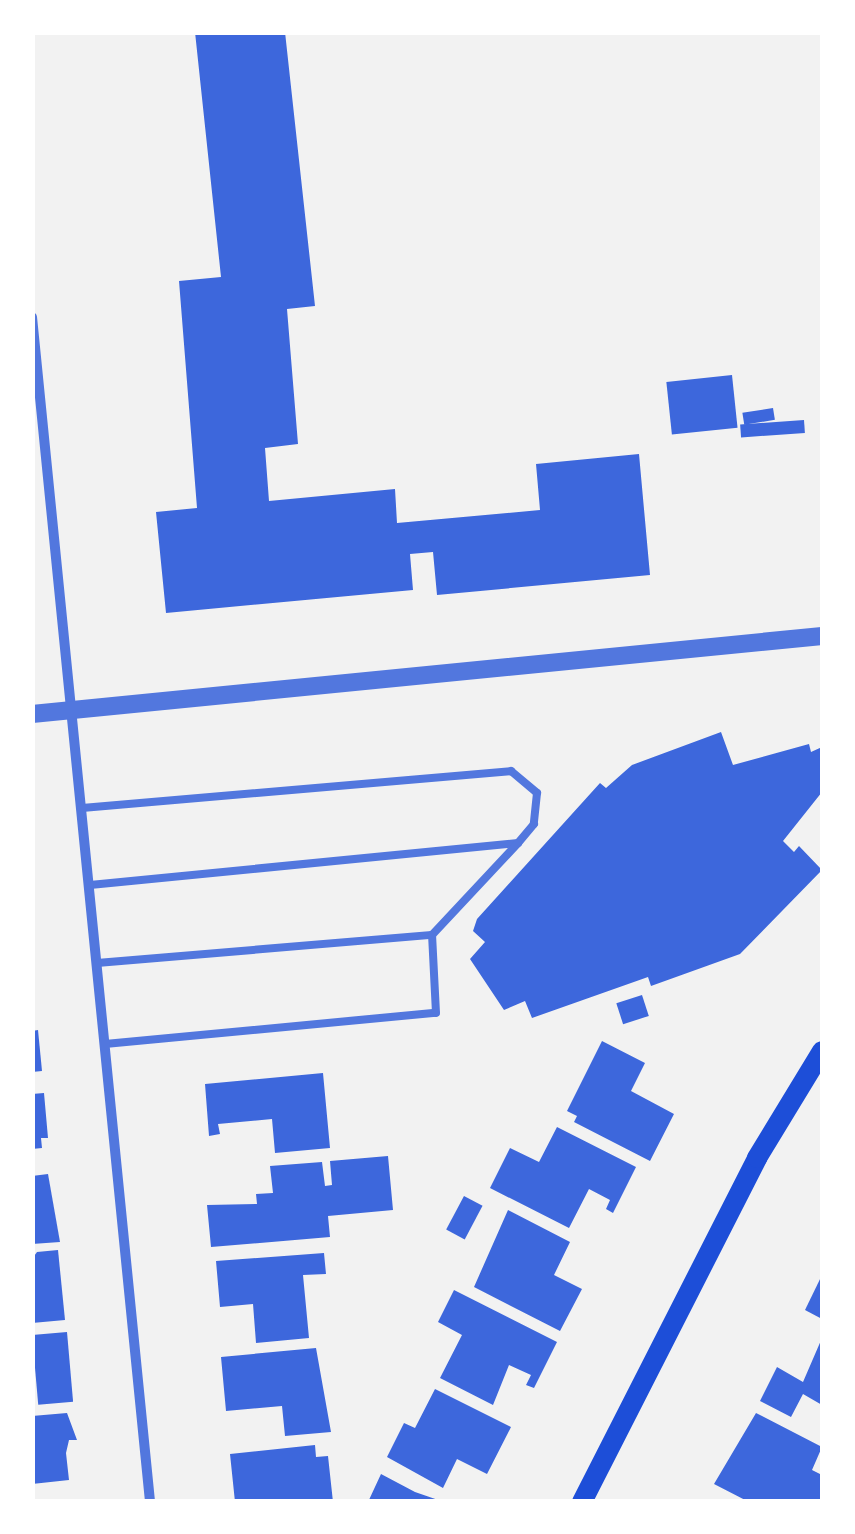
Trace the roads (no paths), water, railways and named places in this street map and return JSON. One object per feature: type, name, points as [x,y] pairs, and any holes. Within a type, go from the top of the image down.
[{"type":"main road","points":[[584,1501],[757,1158],[822,1051]]},
{"type":"street","points":[[32,317],[150,1502]]},
{"type":"street","points":[[32,714],[822,636]]},
{"type":"lane","points":[[82,808],[510,771],[537,793],[539,811],[518,843],[432,934],[97,963]]},
{"type":"lane","points":[[90,886],[518,843]]},
{"type":"lane","points":[[105,1044],[436,1012],[432,934]]}]
